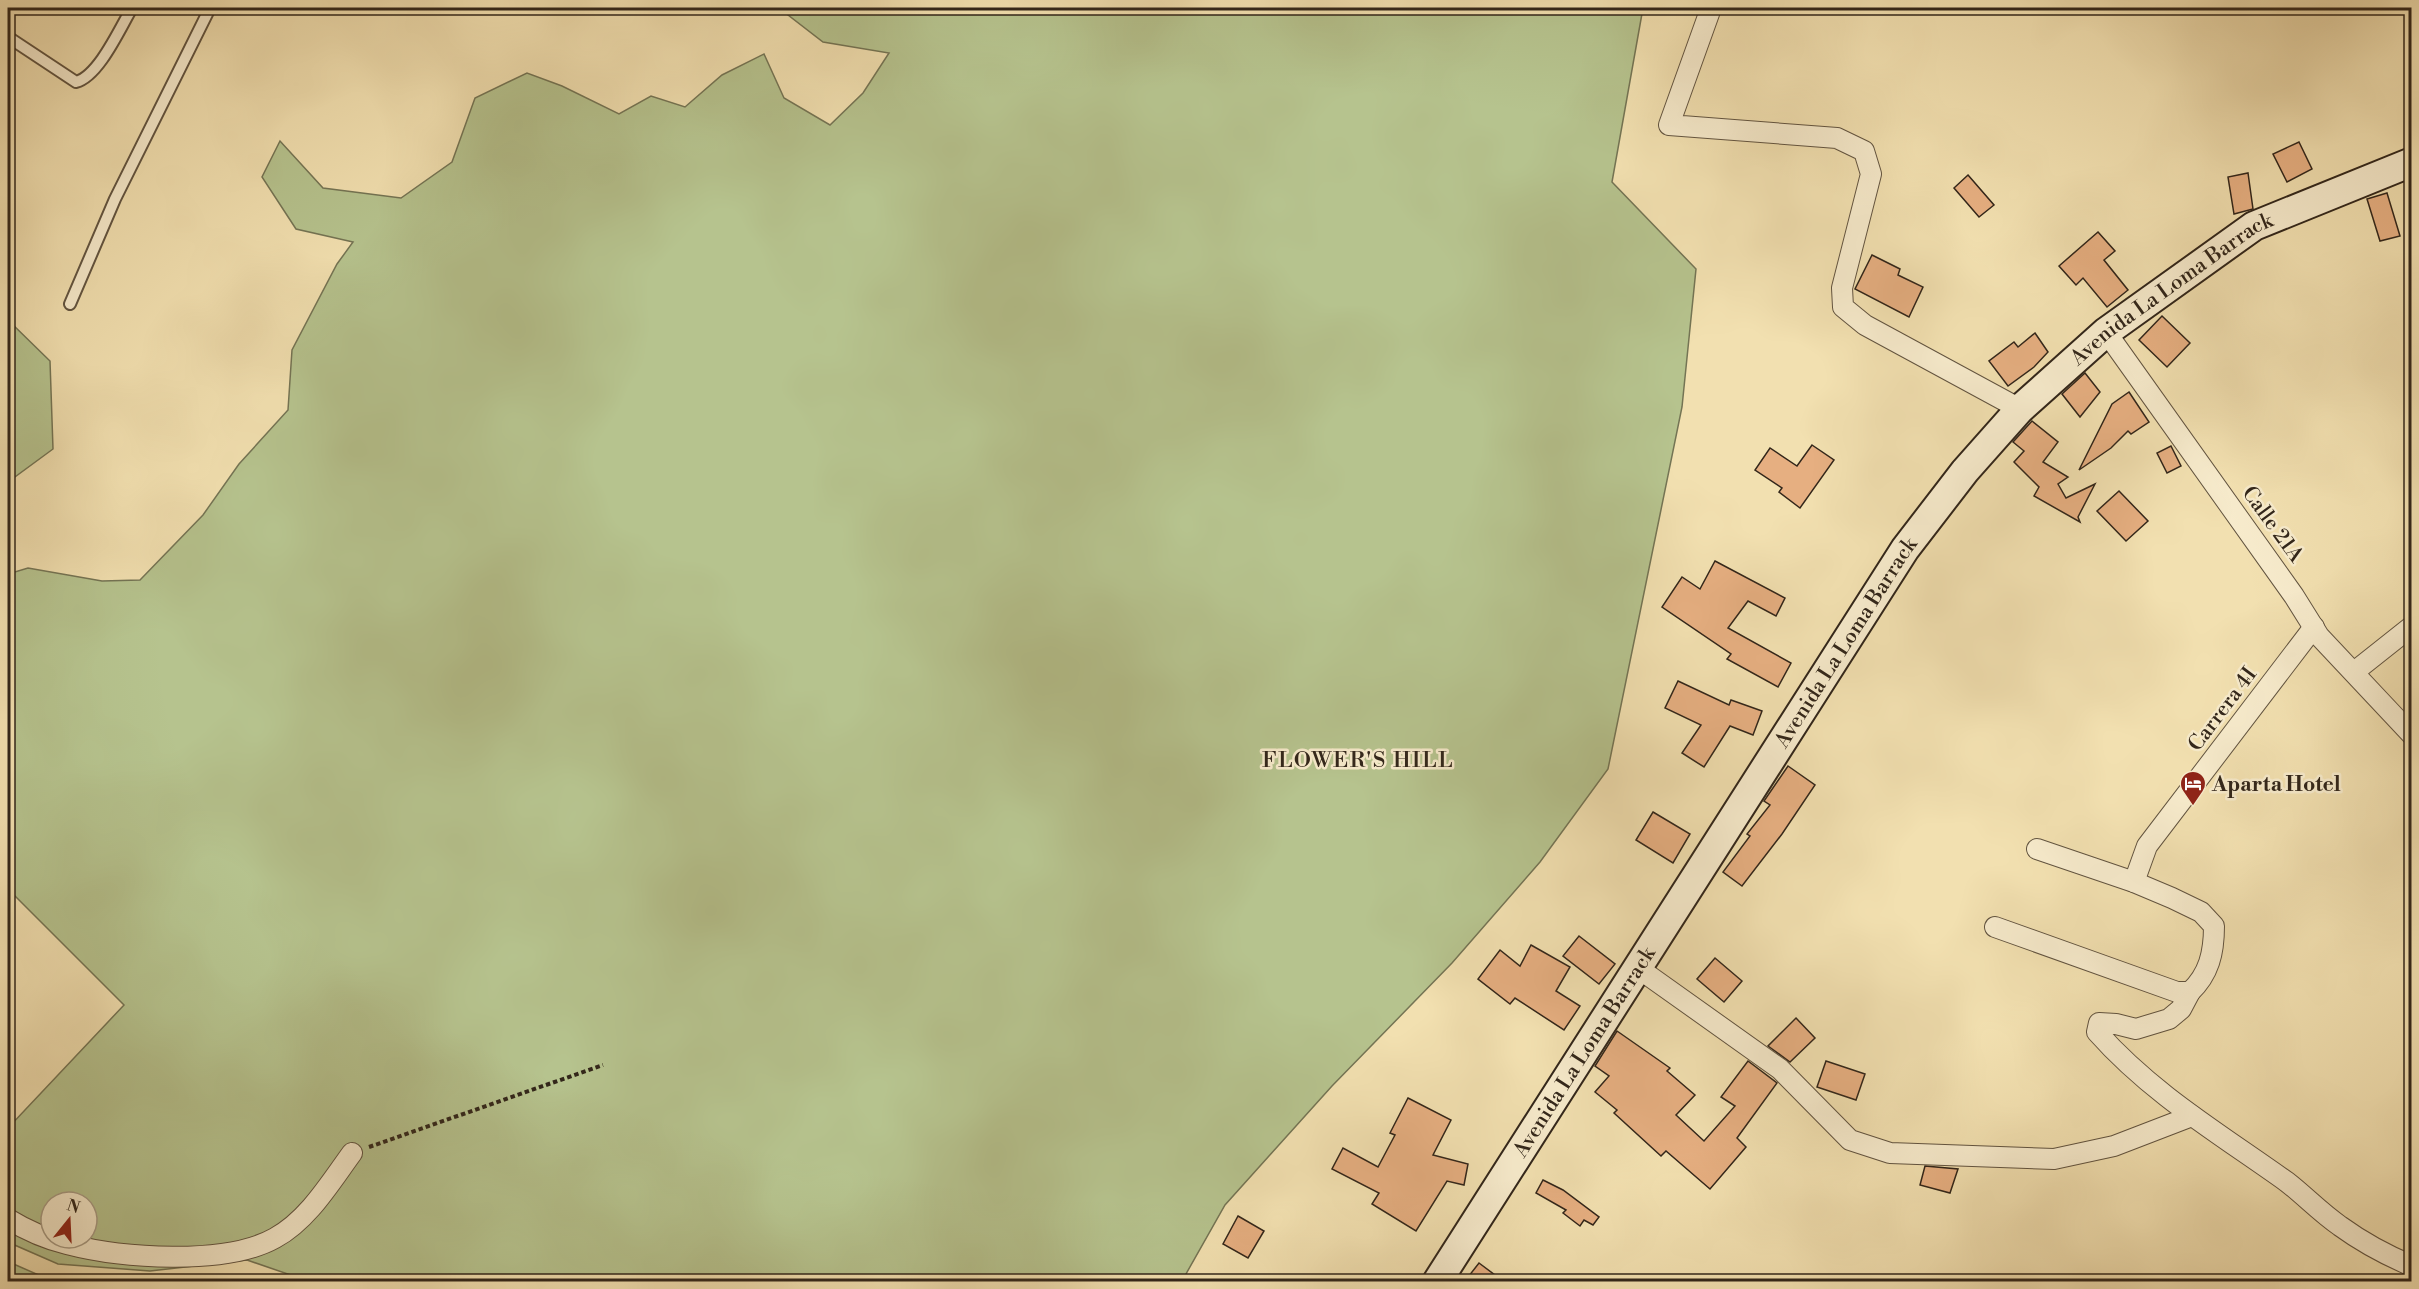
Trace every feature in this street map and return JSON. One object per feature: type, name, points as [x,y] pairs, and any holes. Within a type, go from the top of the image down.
[{"type":"main road","name":"Avenida La Loma Barrack","points":[[1437,1281],[1905,549],[1965,471],[2020,409],[2106,332],[2254,226],[2412,162]]},
{"type":"street","points":[[1712,8],[1668,124],[1837,138],[1864,151],[1871,174],[1842,288],[1843,307],[1865,325],[2020,409]]},
{"type":"street","name":"Calle 21A","points":[[2106,332],[2294,596],[2319,636],[2354,672],[2384,708],[2412,735]]},
{"type":"street","points":[[2354,672],[2412,626]]},
{"type":"street","name":"Carrera 4I","points":[[2134,882],[2147,846],[2314,627]]},
{"type":"street","points":[[2037,849],[2134,882],[2201,912],[2214,927],[2214,945],[2203,979],[2190,992],[2181,1009],[2169,1019],[2136,1029],[2099,1023],[2097,1032],[2135,1072],[2192,1116],[2289,1184],[2339,1226],[2378,1251],[2412,1266]]},
{"type":"street","points":[[1995,927],[2177,992],[2190,992]]},
{"type":"street","points":[[1638,968],[1780,1069],[1850,1140],[1890,1153],[2054,1159],[2114,1146],[2192,1116]]},
{"type":"street","points":[[8,1219],[24,1229],[67,1244],[173,1258],[251,1248],[275,1238],[296,1222],[318,1200],[352,1153]]},
{"type":"lane","points":[[8,37],[76,82],[85,80],[99,63],[132,8]]},
{"type":"lane","points":[[70,304],[115,199],[210,8]]},
{"type":"path","points":[[352,1153],[603,1065]]},
{"type":"green space","points":[[779,8],[1643,8],[1612,182],[1696,269],[1682,407],[1608,769],[1540,862],[1452,963],[1332,1086],[1225,1205],[1182,1281],[311,1282],[247,1260],[150,1271],[58,1264],[10,1243],[8,1241],[8,1128],[124,1005],[8,889],[8,574],[28,568],[102,581],[140,580],[203,515],[239,464],[288,410],[292,350],[337,264],[353,242],[296,229],[262,177],[280,141],[323,188],[401,198],[452,162],[475,98],[527,73],[562,86],[619,114],[651,96],[685,107],[722,75],[764,54],[784,98],[830,125],[863,93],[889,53],[823,42]]},
{"type":"green space","points":[[8,320],[50,361],[53,449],[8,482]]},
{"type":"green space","points":[[9,1262],[50,1280],[64,1281],[8,1281]]},
{"type":"building","points":[[2299,142],[2312,169],[2287,182],[2273,154]]},
{"type":"building","points":[[2248,173],[2253,209],[2234,214],[2228,177]]},
{"type":"building","points":[[1968,175],[1994,205],[1979,217],[1954,188]]},
{"type":"building","points":[[2387,193],[2400,236],[2380,241],[2367,199]]},
{"type":"building","points":[[2098,232],[2115,251],[2104,260],[2128,290],[2107,307],[2083,278],[2076,285],[2059,266]]},
{"type":"building","points":[[1872,255],[1900,269],[1898,275],[1923,287],[1909,317],[1855,289]]},
{"type":"building","points":[[2162,316],[2190,343],[2167,367],[2139,340]]},
{"type":"building","points":[[2035,333],[2048,352],[2034,367],[2008,386],[1989,361],[2014,342],[2018,347]]},
{"type":"building","points":[[2085,373],[2100,392],[2080,417],[2062,394]]},
{"type":"building","points":[[2129,392],[2149,422],[2131,434],[2128,431],[2111,448],[2079,470],[2112,404]]},
{"type":"building","points":[[2032,421],[2058,442],[2043,462],[2068,477],[2058,484],[2066,498],[2095,484],[2078,517],[2080,522],[2034,496],[2039,487],[2014,462],[2024,451],[2013,442]]},
{"type":"building","points":[[1812,445],[1834,460],[1800,508],[1779,492],[1782,488],[1755,470],[1770,448],[1797,466]]},
{"type":"building","points":[[2171,446],[2181,466],[2167,473],[2157,453]]},
{"type":"building","points":[[2119,491],[2148,521],[2126,541],[2097,511]]},
{"type":"building","points":[[1715,561],[1785,598],[1776,616],[1748,601],[1728,628],[1791,663],[1778,687],[1727,659],[1731,654],[1662,607],[1682,577],[1700,589]]},
{"type":"building","points":[[1678,681],[1729,705],[1731,700],[1762,711],[1753,735],[1730,726],[1704,767],[1682,753],[1701,725],[1665,708]]},
{"type":"building","points":[[1788,766],[1815,785],[1782,834],[1742,886],[1723,872],[1750,836],[1747,834],[1770,805],[1764,801]]},
{"type":"building","points":[[1653,812],[1690,834],[1673,863],[1636,840]]},
{"type":"building","points":[[1579,936],[1615,964],[1599,984],[1563,956]]},
{"type":"building","points":[[1531,945],[1570,967],[1556,991],[1580,1006],[1564,1030],[1515,998],[1510,1004],[1478,979],[1500,950],[1520,966]]},
{"type":"building","points":[[1715,958],[1742,981],[1724,1002],[1697,979]]},
{"type":"building","points":[[1796,1018],[1815,1038],[1790,1062],[1768,1046]]},
{"type":"building","points":[[1617,1031],[1670,1068],[1667,1071],[1695,1095],[1676,1115],[1704,1141],[1735,1106],[1721,1097],[1748,1061],[1777,1083],[1737,1138],[1746,1147],[1710,1189],[1666,1151],[1661,1156],[1614,1113],[1617,1110],[1595,1092],[1609,1076],[1595,1066]]},
{"type":"building","points":[[1826,1061],[1865,1074],[1856,1100],[1817,1087]]},
{"type":"building","points":[[1408,1098],[1451,1120],[1433,1155],[1468,1164],[1464,1185],[1447,1181],[1416,1231],[1372,1204],[1379,1193],[1332,1169],[1343,1148],[1378,1167],[1395,1135],[1390,1133]]},
{"type":"building","points":[[1925,1166],[1958,1169],[1950,1193],[1920,1185]]},
{"type":"building","points":[[1543,1180],[1563,1190],[1599,1217],[1593,1225],[1584,1220],[1580,1226],[1563,1213],[1566,1210],[1536,1193]]},
{"type":"building","points":[[1238,1216],[1264,1231],[1248,1258],[1223,1244]]},
{"type":"building","points":[[1479,1263],[1503,1281],[1465,1281]]},
{"type":"place","name":"Aparta Hotel","points":[[2193,807]]},
{"type":"district","name":"FLOWER'S HILL","points":[[1358,759]]}]
